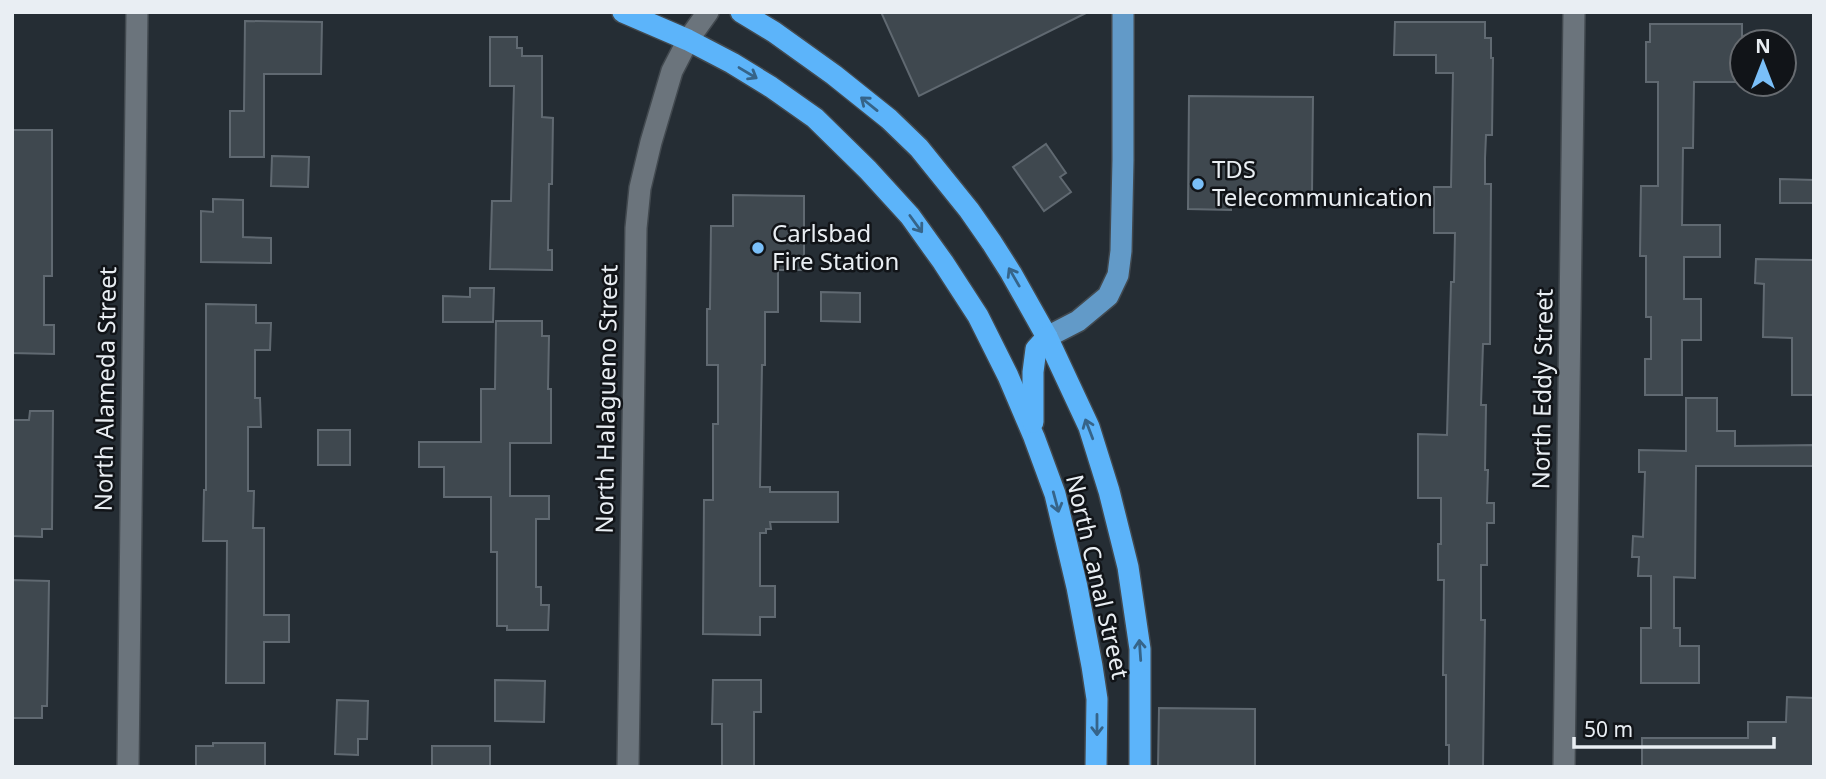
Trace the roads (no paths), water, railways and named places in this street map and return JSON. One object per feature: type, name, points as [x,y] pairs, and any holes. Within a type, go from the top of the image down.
[{"type":"highway","name":"North Canal Street","points":[[623,12],[688,40],[732,64],[771,87],[814,118],[868,170],[910,216],[978,316],[1008,376],[1055,494],[1085,626],[1097,699],[1096,767]]},
{"type":"highway","name":"North Canal Street","points":[[741,12],[834,75],[889,119],[919,148],[970,210],[1011,273],[1047,337],[1089,427],[1128,567],[1140,649],[1140,767]]},
{"type":"highway","points":[[1034,437],[1032,372],[1036,349],[1047,337]]},
{"type":"main road","points":[[1047,337],[1079,321],[1108,296],[1118,275],[1123,160],[1123,12]]},
{"type":"street","name":"North Alameda Street","points":[[128,767],[137,12]]},
{"type":"street","name":"North Halagueno Street","points":[[628,767],[636,228],[640,188],[672,71],[688,40],[708,12]]},
{"type":"street","name":"North Eddy Street","points":[[1564,767],[1574,12]]},
{"type":"place","name":"TDS Telecommunication","points":[[1198,184]]},
{"type":"place","name":"Carlsbad Fire Station","points":[[758,248]]}]
